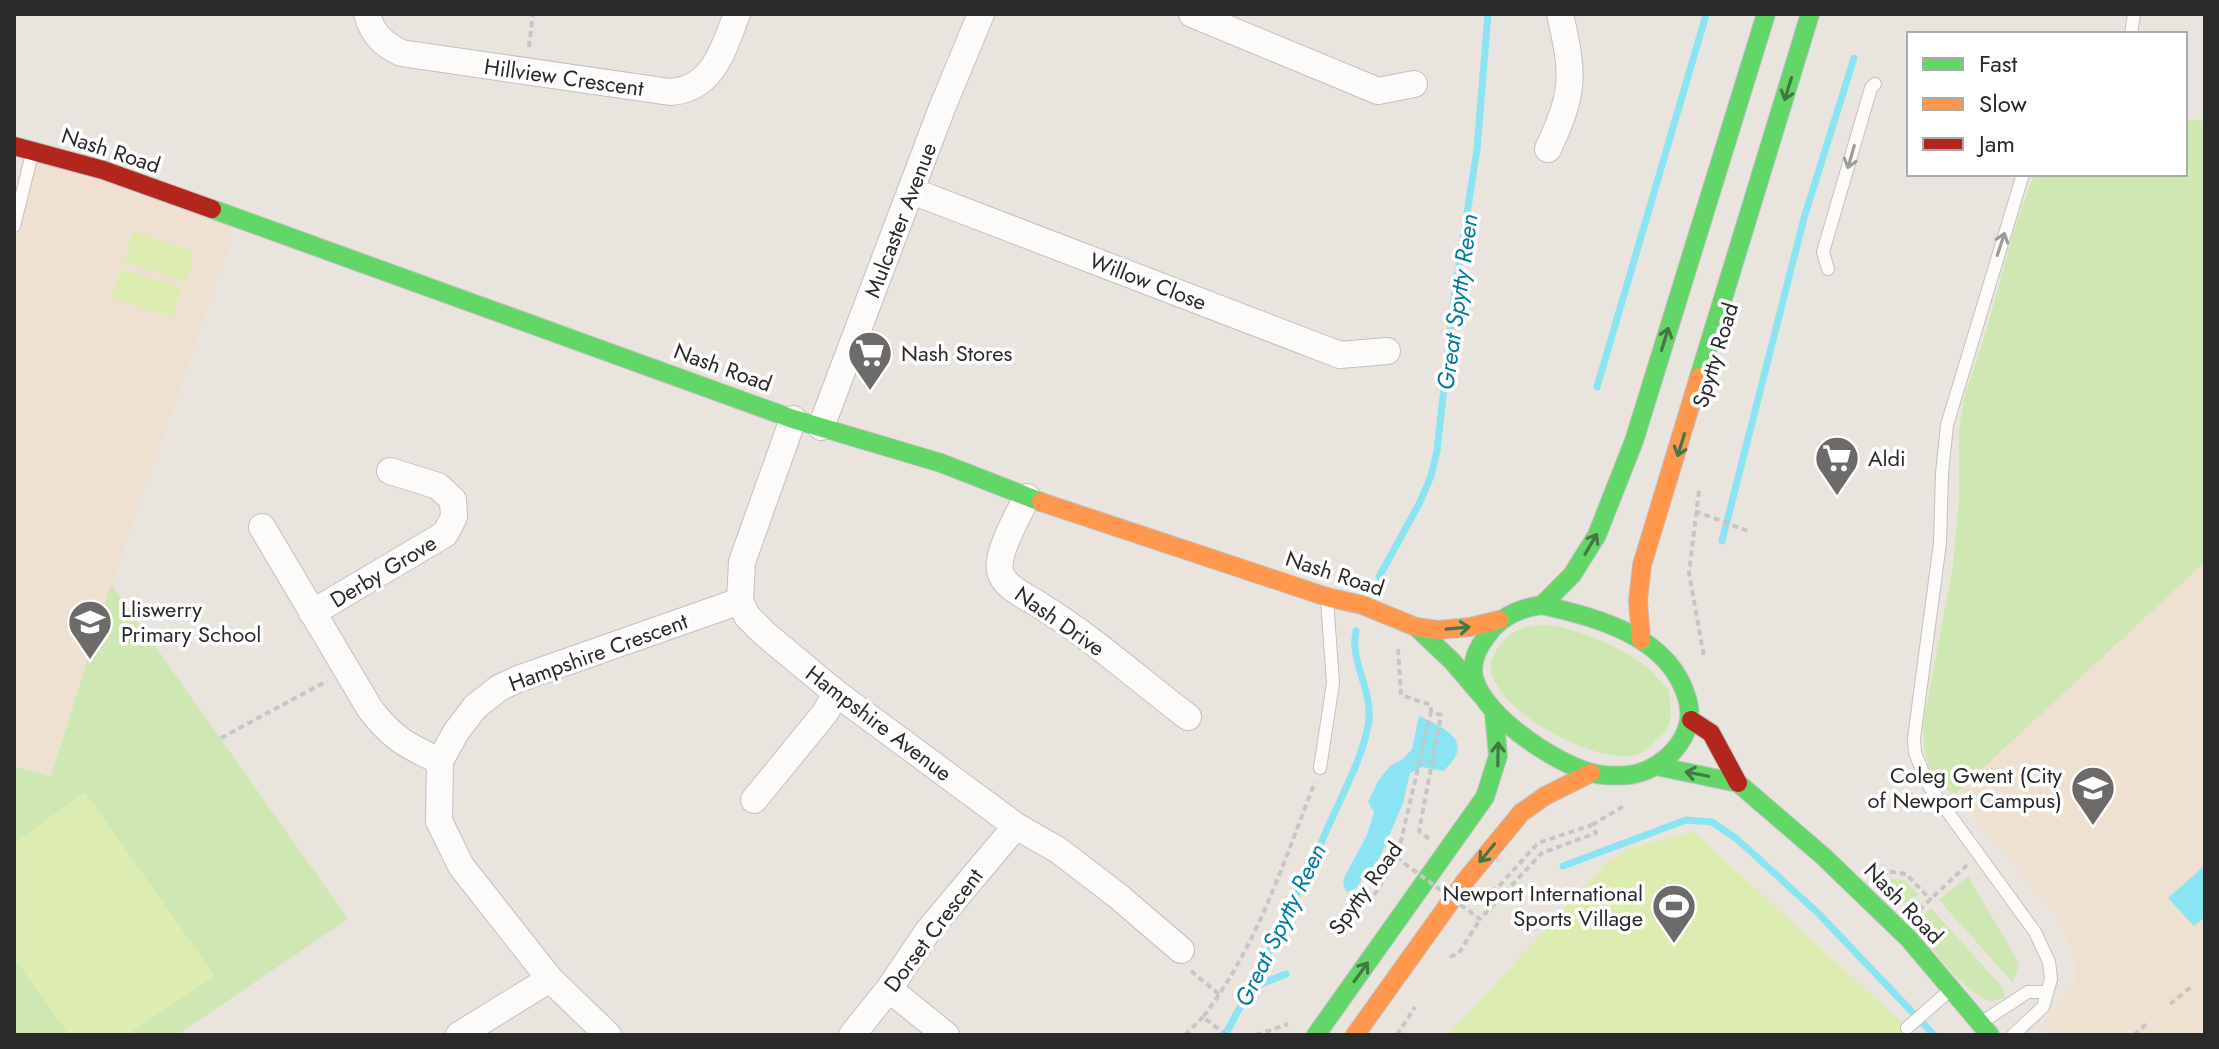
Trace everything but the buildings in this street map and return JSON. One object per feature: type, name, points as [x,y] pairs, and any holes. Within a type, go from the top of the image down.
[{"type":"main road","points":[[1542,605],[1572,575],[1597,535],[1634,441],[1766,14]]},
{"type":"main road","name":"Spytty Road","points":[[1641,640],[1638,601],[1642,565],[1810,14]]},
{"type":"main road","name":"Nash Road","points":[[14,146],[103,170],[793,419],[941,463],[1027,497],[1327,597],[1362,605],[1416,627],[1438,630],[1499,620]]},
{"type":"main road","points":[[1542,605],[1577,612],[1641,640],[1660,652],[1676,669],[1687,690],[1691,720],[1678,746],[1656,766],[1633,775],[1591,773],[1552,754],[1494,713],[1481,695],[1473,665],[1477,647],[1499,620],[1520,607],[1542,605]]},
{"type":"main road","name":"Nash Road","points":[[1416,627],[1452,661],[1481,695]]},
{"type":"main road","name":"Spytty Road","points":[[1316,1035],[1485,797],[1498,768],[1499,745],[1494,713]]},
{"type":"main road","name":"Nash Road","points":[[1691,720],[1711,733],[1738,783],[1909,939],[1985,1029]]},
{"type":"main road","name":"Nash Road","points":[[1656,766],[1738,783]]},
{"type":"main road","points":[[1355,1035],[1466,880],[1514,821],[1545,796],[1591,773]]},
{"type":"street","name":"Hillview Crescent","points":[[367,14],[372,30],[383,43],[401,53],[670,92],[684,91],[708,77],[737,14]]},
{"type":"street","name":"Mulcaster Avenue","points":[[821,427],[981,14]]},
{"type":"street","points":[[1192,14],[1378,91],[1414,84]]},
{"type":"street","points":[[1548,149],[1566,110],[1572,81],[1560,14]]},
{"type":"street","name":"Willow Close","points":[[912,191],[1340,355],[1387,351]]},
{"type":"street","points":[[740,601],[742,562],[793,419]]},
{"type":"street","name":"Derby Grove","points":[[312,613],[445,534],[454,517],[453,500],[438,486],[390,471]]},
{"type":"street","name":"Nash Drive","points":[[1027,497],[1000,563],[1000,573],[1006,584],[1067,623],[1188,717]]},
{"type":"street","name":"Derby Grove","points":[[262,527],[370,709],[387,731],[408,746],[440,761]]},
{"type":"street","name":"Hampshire Avenue","points":[[740,601],[747,616],[765,634],[836,693],[1016,826],[1058,850],[1181,950]]},
{"type":"street","name":"Hampshire Crescent","points":[[608,1035],[550,979],[461,866],[439,821],[440,761],[475,707],[499,688],[740,601]]},
{"type":"street","points":[[754,800],[825,713],[836,693]]},
{"type":"street","name":"Dorset Crescent","points":[[852,1035],[889,989],[928,931],[1016,826]]},
{"type":"street","points":[[459,1035],[550,979]]},
{"type":"street","points":[[889,989],[946,1035]]},
{"type":"lane","points":[[1828,269],[1823,252],[1871,88],[1875,84]]},
{"type":"lane","points":[[14,226],[33,151]]},
{"type":"lane","points":[[2013,1035],[2043,1007],[2051,979],[2049,962],[2035,932],[1929,786],[1915,753],[1914,721],[1940,543],[1947,425],[2022,176]]},
{"type":"lane","points":[[1320,768],[1333,683],[1327,597]]},
{"type":"lane","points":[[1907,1028],[1952,989]]},
{"type":"lane","points":[[1985,1029],[2028,992],[2045,992]]},
{"type":"path","points":[[526,72],[533,14]]},
{"type":"path","points":[[1701,479],[1689,573],[1704,658]]},
{"type":"path","points":[[1695,511],[1748,531]]},
{"type":"path","points":[[1371,900],[1397,858],[1431,712],[1431,705],[1401,695],[1397,619]]},
{"type":"path","points":[[221,738],[346,670]]},
{"type":"path","points":[[1429,839],[1419,831],[1441,715],[1431,712]]},
{"type":"path","points":[[1185,1035],[1220,995],[1259,926],[1320,768]]},
{"type":"path","points":[[1490,891],[1499,886],[1538,843],[1592,825],[1621,809]]},
{"type":"path","points":[[1459,953],[1480,919],[1542,853],[1596,833],[1592,825]]},
{"type":"path","name":"Spytty Road","points":[[1422,851],[1438,828]]},
{"type":"path","points":[[1397,858],[1480,919]]},
{"type":"path","name":"Spytty Road","points":[[1406,873],[1414,862]]},
{"type":"path","points":[[1912,915],[1966,867]]},
{"type":"path","name":"Nash Road","points":[[1878,870],[1906,874],[1931,900]]},
{"type":"path","points":[[1481,898],[1494,878]]},
{"type":"path","points":[[1469,915],[1475,906]]},
{"type":"path","points":[[1443,960],[1450,948]]},
{"type":"path","points":[[1181,950],[1177,960],[1220,995]]},
{"type":"path","points":[[2170,1004],[2191,987]]},
{"type":"path","points":[[1397,1035],[1422,995]]},
{"type":"path","points":[[1203,1017],[1226,1035]]},
{"type":"path","points":[[2134,1035],[2148,1022]]},
{"type":"path","points":[[1256,1035],[1290,1023],[1283,1035]]},
{"type":"shaded area","name":"Lliswerry Primary School","points":[[33,151],[238,220],[112,584],[348,919],[177,1035],[14,1035],[14,211]]},
{"type":"shaded area","name":"Coleg Gwent (City of Newport Campus)","points":[[2205,562],[2205,1035],[2052,1035],[2043,1023],[2075,983],[2075,956],[2058,918],[1955,794]]},
{"type":"green space","points":[[2187,119],[2205,121],[2205,562],[1955,794],[1938,781],[1928,763],[1924,720],[1953,566],[1959,498],[1959,430],[1964,399],[2033,176],[2187,176]]},
{"type":"green space","points":[[133,232],[195,252],[186,282],[124,262]]},
{"type":"green space","points":[[121,269],[182,288],[173,317],[111,298]]},
{"type":"green space","points":[[111,584],[348,919],[177,1035],[14,1035],[14,766],[51,777]]},
{"type":"green space","points":[[1542,625],[1597,639],[1647,667],[1669,690],[1671,717],[1665,732],[1639,754],[1620,756],[1577,745],[1533,721],[1514,706],[1492,675],[1494,655],[1512,633]]},
{"type":"green space","points":[[85,792],[215,976],[127,1035],[69,1035],[14,958],[14,843]]},
{"type":"green space","name":"Newport International Sports Village","points":[[1693,831],[1915,1035],[1448,1035],[1607,862],[1624,850]]},
{"type":"green space","points":[[1968,876],[2019,963],[2013,983],[1939,900]]},
{"type":"green space","points":[[1881,878],[1905,880],[1918,895],[1908,905]]},
{"type":"green space","points":[[1931,908],[2002,987],[2005,998],[1992,1001],[1972,991],[1912,925]]},
{"type":"water","points":[[1419,716],[1454,737],[1457,752],[1443,771],[1422,767],[1410,773],[1403,803],[1380,857],[1356,888],[1346,892],[1343,883],[1345,876],[1367,835],[1374,812],[1368,802],[1378,781],[1390,766],[1403,759],[1412,749]]},
{"type":"water","points":[[2205,865],[2205,917],[2194,926],[2168,898]]},
{"type":"waterway","name":"Great Spytty Reen","points":[[1379,577],[1420,502],[1437,451],[1453,305],[1477,149],[1488,14]]},
{"type":"waterway","points":[[1597,387],[1706,15]]},
{"type":"waterway","points":[[1722,541],[1804,218],[1854,58]]},
{"type":"waterway","name":"Great Spytty Reen","points":[[1225,1035],[1295,900],[1362,749],[1369,713],[1356,655],[1356,631]]},
{"type":"waterway","points":[[1563,866],[1686,820],[1712,822],[1737,839],[1819,914],[1934,1035]]},
{"type":"waterway","points":[[1251,988],[1286,974]]},
{"type":"traffic: fast","points":[[1542,605],[1572,575],[1597,535],[1634,441],[1766,14]]},
{"type":"traffic: fast","points":[[1699,377],[1810,14]]},
{"type":"traffic: fast","points":[[212,209],[793,419],[941,463],[1041,502]]},
{"type":"traffic: fast","points":[[1542,605],[1586,616],[1629,633],[1665,659],[1678,677],[1687,698],[1689,716],[1682,739],[1663,760],[1636,774],[1615,776],[1592,773],[1558,759],[1519,734],[1487,702],[1477,686],[1473,670],[1481,644],[1503,619],[1525,608],[1542,605]]},
{"type":"traffic: fast","points":[[1416,627],[1452,661],[1481,695]]},
{"type":"traffic: fast","points":[[1316,1035],[1485,797],[1498,756],[1494,713]]},
{"type":"traffic: fast","points":[[1656,766],[1738,783],[1824,857],[1909,939],[1990,1035]]},
{"type":"traffic: slow","points":[[1641,640],[1638,601],[1642,565],[1699,377]]},
{"type":"traffic: slow","points":[[1041,502],[1327,597],[1362,605],[1416,627],[1438,630],[1499,620]]},
{"type":"traffic: slow","points":[[1355,1035],[1466,880],[1521,813],[1545,796],[1591,773]]},
{"type":"traffic: jam","points":[[14,146],[103,170],[212,209]]},
{"type":"traffic: jam","points":[[1691,720],[1711,733],[1738,783]]},
{"type":"place","name":"Nash Stores","points":[[870,392]]},
{"type":"place","name":"Aldi","points":[[1837,497]]},
{"type":"place","name":"Lliswerry Primary School","points":[[90,661]]},
{"type":"place","name":"Coleg Gwent (City of Newport Campus)","points":[[2093,827]]},
{"type":"place","name":"Newport International Sports Village","points":[[1674,945]]}]
